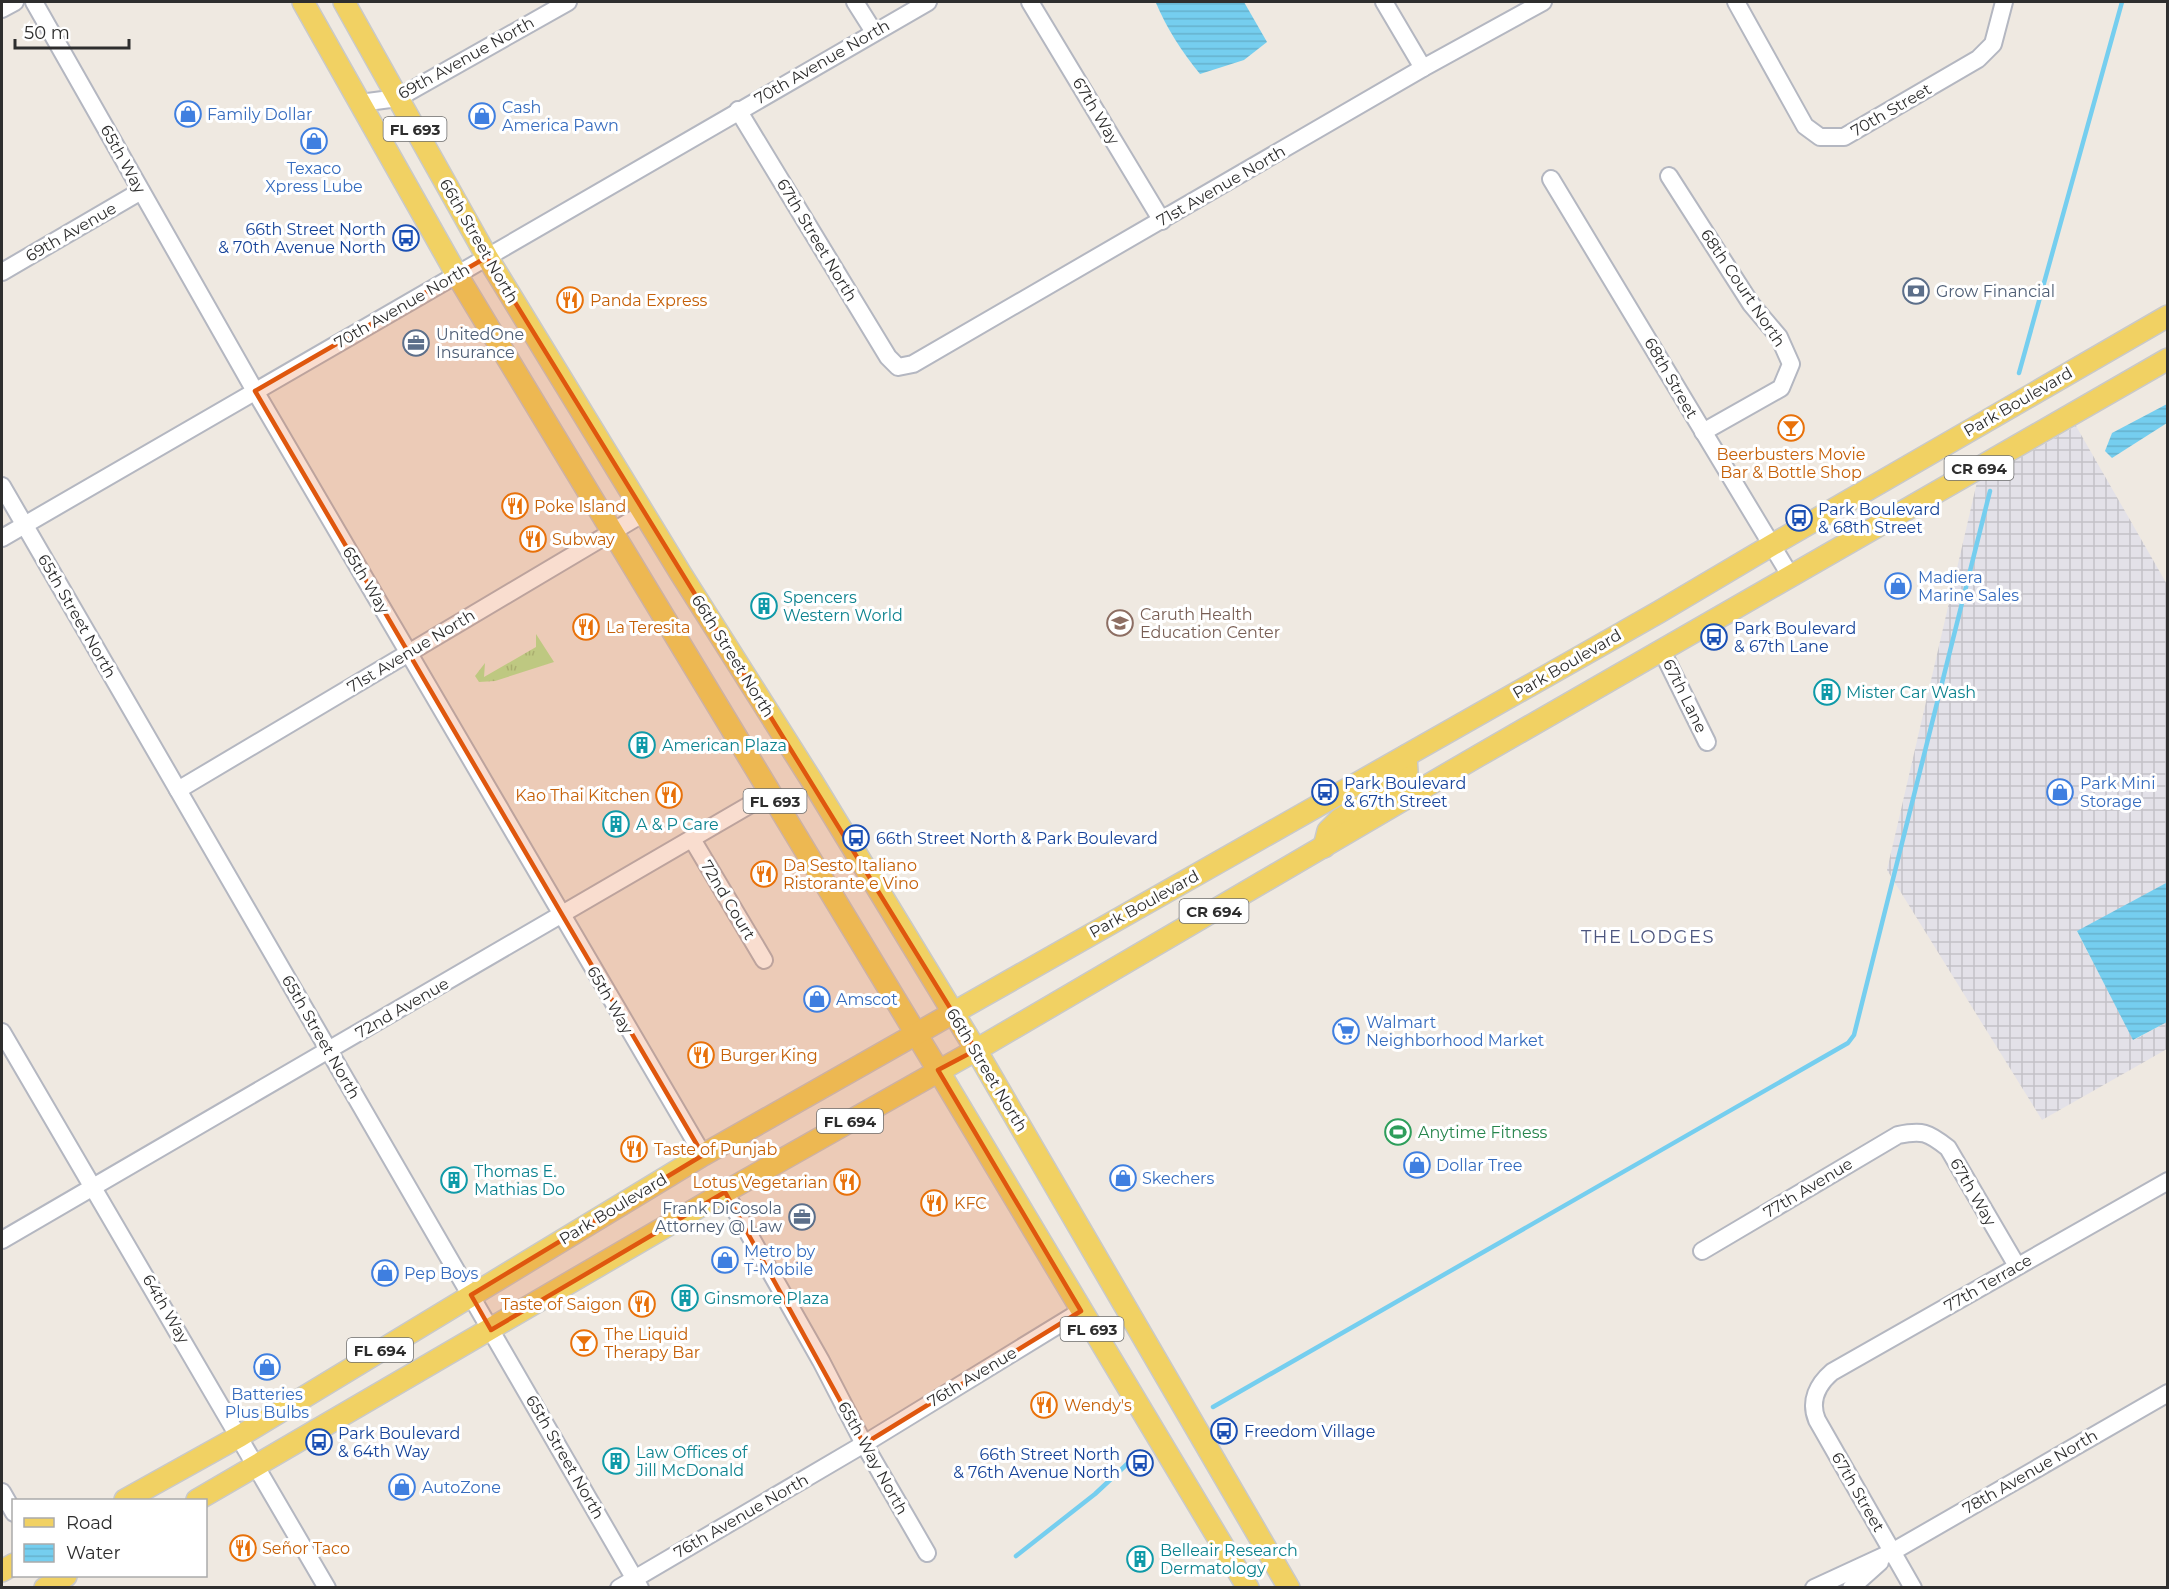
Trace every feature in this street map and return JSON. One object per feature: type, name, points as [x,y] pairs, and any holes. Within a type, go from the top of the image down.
[{"type":"main road","name":"FL 693","points":[[303,2],[457,275],[1248,1587]]},
{"type":"main road","name":"66th Street North","points":[[344,2],[487,257],[976,1050],[1289,1587]]},
{"type":"main road","name":"Park Boulevard","points":[[127,1499],[240,1436],[703,1155],[1659,612],[2168,316]]},
{"type":"main road","name":"CR 694","points":[[976,1050],[2168,359]]},
{"type":"main road","points":[[1324,847],[1328,831],[1340,819],[1391,789],[1407,772],[1406,756]]},
{"type":"main road","name":"FL 694","points":[[199,1499],[725,1192],[976,1050]]},
{"type":"street","points":[[2,9],[15,2]]},
{"type":"street","name":"65th Way","points":[[34,2],[255,391],[410,652],[560,915],[703,1155]]},
{"type":"street","name":"69th Avenue North","points":[[360,103],[398,98],[568,2]]},
{"type":"street","points":[[855,2],[874,32]]},
{"type":"street","name":"70th Avenue North","points":[[2,538],[928,2]]},
{"type":"street","name":"67th Way","points":[[1030,2],[1162,220]]},
{"type":"street","points":[[1384,2],[1423,68]]},
{"type":"street","name":"71st Avenue North","points":[[898,367],[913,364],[1423,68],[1543,2]]},
{"type":"street","name":"70th Street","points":[[1736,2],[1805,126],[1820,136],[1844,137],[1978,59],[1993,45],[2004,2]]},
{"type":"street","name":"67th Street North","points":[[738,110],[888,357],[898,367]]},
{"type":"street","name":"68th Court North","points":[[1669,176],[1751,304],[1779,338],[1791,364],[1781,388],[1703,432]]},
{"type":"street","name":"68th Street","points":[[1551,179],[1791,577]]},
{"type":"street","name":"69th Avenue","points":[[2,272],[141,191]]},
{"type":"street","name":"65th Street North","points":[[2,486],[638,1583]]},
{"type":"street","name":"71st Avenue North","points":[[178,790],[644,513]]},
{"type":"street","name":"67th Lane","points":[[1662,651],[1707,742]]},
{"type":"street","name":"72nd Avenue","points":[[2,1240],[771,793]]},
{"type":"street","name":"72nd Court","points":[[692,839],[764,960]]},
{"type":"street","name":"64th Way","points":[[2,1032],[327,1587]]},
{"type":"street","name":"67th Way","points":[[1917,1131],[1935,1137],[1948,1148],[2017,1266]]},
{"type":"street","name":"77th Avenue","points":[[1702,1251],[1898,1134],[1917,1131]]},
{"type":"street","name":"77th Terrace","points":[[1815,1393],[1824,1378],[1832,1372],[2168,1181]]},
{"type":"street","name":"65th Way North","points":[[725,1192],[927,1553]]},
{"type":"street","name":"76th Avenue","points":[[864,1444],[1081,1311]]},
{"type":"street","name":"67th Street","points":[[1815,1393],[1816,1420],[1913,1587]]},
{"type":"street","name":"78th Avenue North","points":[[1814,1587],[1892,1552],[2168,1393]]},
{"type":"street","name":"76th Avenue North","points":[[619,1587],[638,1583],[864,1444]]},
{"type":"street","points":[[2,1492],[12,1510]]},
{"type":"street","name":"78th Avenue North","points":[[1851,1587],[1892,1552]]},
{"type":"highlighted area","points":[[487,257],[976,1050],[938,1070],[1081,1311],[864,1444],[725,1192],[491,1330],[471,1295],[703,1155],[255,391]]},
{"type":"shaded area","points":[[2076,426],[2168,586],[2167,885],[2166,883],[2077,932],[2134,1040],[2167,1022],[2167,1049],[2042,1120],[1887,870],[1977,482]]},
{"type":"green space","points":[[536,634],[554,662],[495,681],[479,682],[475,676],[485,663],[484,677],[536,647]]},
{"type":"water","points":[[1244,2],[1267,42],[1244,60],[1200,74],[1170,31],[1156,3]]},
{"type":"water","points":[[2167,404],[2167,423],[2112,458],[2105,451],[2112,433]]},
{"type":"water","points":[[2166,883],[2167,1022],[2133,1040],[2077,931]]},
{"type":"waterway","points":[[2019,373],[2122,2]]},
{"type":"waterway","points":[[1213,1407],[1848,1043],[1854,1035],[1990,491]]},
{"type":"waterway","points":[[1016,1556],[1095,1494],[1140,1452]]},
{"type":"place","name":"Family Dollar","points":[[188,114]]},
{"type":"place","name":"Cash America Pawn","points":[[482,116]]},
{"type":"place","name":"Texaco Xpress Lube","points":[[314,141]]},
{"type":"place","name":"66th Street North & 70th Avenue North","points":[[406,238]]},
{"type":"place","name":"Grow Financial","points":[[1916,291]]},
{"type":"place","name":"Panda Express","points":[[570,300]]},
{"type":"place","name":"UnitedOne Insurance","points":[[416,343]]},
{"type":"place","name":"Beerbusters Movie Bar & Bottle Shop","points":[[1791,428]]},
{"type":"place","name":"Poke Island","points":[[515,506]]},
{"type":"place","name":"Park Boulevard & 68th Street","points":[[1799,518]]},
{"type":"place","name":"Subway","points":[[533,539]]},
{"type":"place","name":"Madiera Marine Sales","points":[[1898,586]]},
{"type":"place","name":"Spencers Western World","points":[[764,606]]},
{"type":"place","name":"Caruth Health Education Center","points":[[1120,623]]},
{"type":"place","name":"La Teresita","points":[[586,627]]},
{"type":"place","name":"Park Boulevard & 67th Lane","points":[[1714,637]]},
{"type":"place","name":"Mister Car Wash","points":[[1827,692]]},
{"type":"place","name":"American Plaza","points":[[642,745]]},
{"type":"place","name":"Park Boulevard & 67th Street","points":[[1325,792]]},
{"type":"place","name":"Park Mini Storage","points":[[2060,792]]},
{"type":"place","name":"Kao Thai Kitchen","points":[[669,795]]},
{"type":"place","name":"A & P Care","points":[[616,824]]},
{"type":"place","name":"66th Street North & Park Boulevard","points":[[856,838]]},
{"type":"place","name":"Da Sesto Italiano Ristorante e Vino","points":[[764,874]]},
{"type":"place","name":"Amscot","points":[[817,999]]},
{"type":"place","name":"Walmart Neighborhood Market","points":[[1346,1031]]},
{"type":"place","name":"Burger King","points":[[701,1055]]},
{"type":"place","name":"Anytime Fitness","points":[[1398,1132]]},
{"type":"place","name":"Taste of Punjab","points":[[634,1149]]},
{"type":"place","name":"Dollar Tree","points":[[1417,1165]]},
{"type":"place","name":"Skechers","points":[[1123,1178]]},
{"type":"place","name":"Thomas E. Mathias Do","points":[[454,1180]]},
{"type":"place","name":"Lotus Vegetarian","points":[[847,1182]]},
{"type":"place","name":"KFC","points":[[934,1203]]},
{"type":"place","name":"Frank DiCosola Attorney @ Law","points":[[802,1217]]},
{"type":"place","name":"Metro by T-Mobile","points":[[725,1260]]},
{"type":"place","name":"Pep Boys","points":[[385,1273]]},
{"type":"place","name":"Ginsmore Plaza","points":[[685,1298]]},
{"type":"place","name":"Taste of Saigon","points":[[642,1304]]},
{"type":"place","name":"The Liquid Therapy Bar","points":[[584,1343]]},
{"type":"place","name":"Batteries Plus Bulbs","points":[[267,1367]]},
{"type":"place","name":"Wendy's","points":[[1044,1405]]},
{"type":"place","name":"Freedom Village","points":[[1224,1431]]},
{"type":"place","name":"Park Boulevard & 64th Way","points":[[319,1442]]},
{"type":"place","name":"Law Offices of Jill McDonald","points":[[616,1461]]},
{"type":"place","name":"66th Street North & 76th Avenue North","points":[[1140,1463]]},
{"type":"place","name":"AutoZone","points":[[402,1487]]},
{"type":"place","name":"Señor Taco","points":[[243,1548]]},
{"type":"place","name":"Belleair Research Dermatology","points":[[1140,1559]]},
{"type":"district","name":"THE LODGES","points":[[1648,937]]}]
